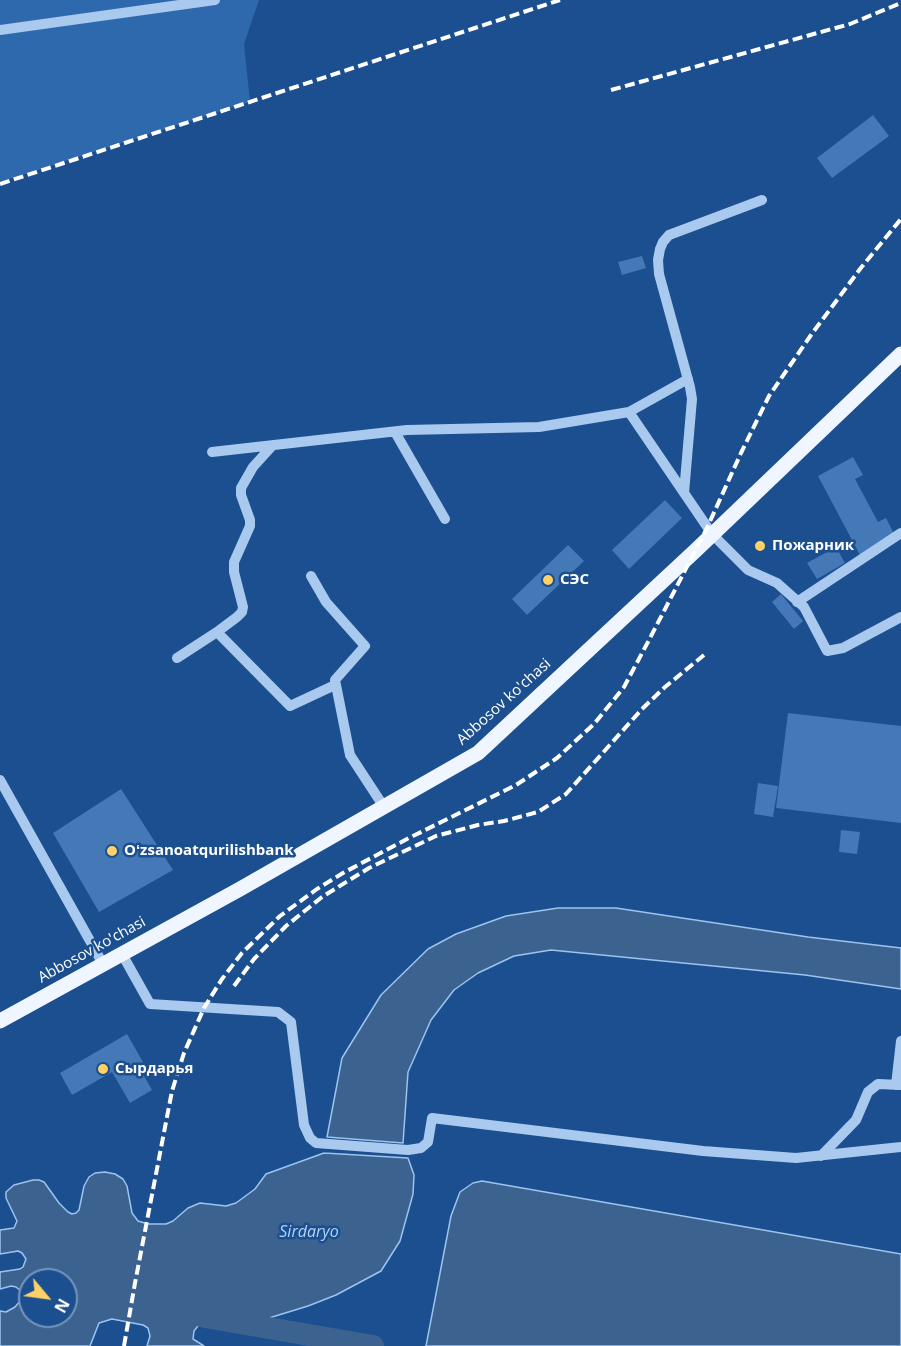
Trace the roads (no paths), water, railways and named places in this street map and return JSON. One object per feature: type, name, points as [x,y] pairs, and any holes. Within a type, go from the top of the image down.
[{"type":"main road","name":"Abbosov ko'chasi","points":[[0,1021],[478,753],[901,354]]},
{"type":"street","points":[[0,30],[215,0]]},
{"type":"street","points":[[684,493],[692,399],[659,274],[660,249],[669,236],[762,200]]},
{"type":"street","points":[[212,452],[395,432],[539,427],[629,412],[688,380]]},
{"type":"street","points":[[629,412],[712,534],[748,570],[777,583],[804,607],[827,651],[843,648],[901,617]]},
{"type":"street","points":[[395,432],[445,519]]},
{"type":"street","points":[[177,658],[217,632],[242,612],[234,562],[250,526],[250,520],[241,495],[241,488],[253,467],[273,445]]},
{"type":"street","points":[[797,602],[901,533]]},
{"type":"street","points":[[311,576],[326,602],[365,646],[334,680],[350,755],[384,807]]},
{"type":"street","points":[[217,632],[290,706],[335,685]]},
{"type":"street","points":[[0,780],[103,964]]},
{"type":"street","points":[[122,954],[150,1004],[278,1012],[291,1022],[304,1125],[310,1138],[316,1143],[421,1149],[428,1142],[432,1118],[703,1151],[796,1158],[901,1147]]},
{"type":"street","points":[[821,1156],[856,1120],[868,1092],[878,1084],[899,1085],[901,1041]]},
{"type":"water","points":[[558,908],[616,908],[808,937],[901,948],[901,989],[805,975],[551,950],[514,956],[478,973],[454,990],[431,1020],[408,1072],[403,1143],[327,1137],[342,1058],[381,995],[428,949],[456,934],[506,916]]},
{"type":"water","name":"Sirdaryo","points":[[324,1153],[408,1158],[414,1175],[413,1194],[400,1241],[381,1271],[336,1295],[269,1318],[243,1317],[231,1313],[205,1317],[194,1331],[193,1339],[204,1346],[147,1346],[150,1336],[148,1328],[112,1319],[99,1323],[90,1346],[0,1346],[0,1311],[6,1312],[18,1304],[18,1328],[78,1328],[78,1268],[22,1268],[26,1259],[22,1253],[18,1251],[0,1254],[0,1230],[14,1228],[17,1221],[6,1198],[6,1192],[14,1185],[33,1180],[44,1182],[59,1203],[72,1214],[79,1210],[84,1186],[89,1177],[95,1173],[115,1174],[123,1179],[127,1186],[132,1213],[138,1221],[148,1224],[166,1224],[188,1208],[200,1203],[226,1206],[236,1203],[255,1189],[266,1174]]},
{"type":"water","points":[[482,1181],[901,1254],[901,1346],[426,1346],[451,1216],[460,1192],[473,1183]]},
{"type":"water","name":"Sirdaryo","points":[[18,1269],[18,1289],[11,1286],[0,1289],[0,1272]]},
{"type":"waterway","name":"Sirdaryo","points":[[177,1309],[205,1317],[373,1346]]},
{"type":"railway","points":[[0,184],[560,0]]},
{"type":"railway","points":[[611,90],[850,24],[901,3]]},
{"type":"railway","points":[[124,1346],[172,1091],[184,1053],[204,1008],[222,979],[242,953],[280,916],[317,889],[407,839],[516,785],[557,758],[594,724],[624,687],[707,528],[769,396],[860,269],[901,219]]},
{"type":"railway","points":[[234,986],[254,959],[286,926],[322,897],[369,868],[436,836],[538,812],[566,794],[642,709],[704,655]]},
{"type":"place","name":"Пожарник","points":[[760,546]]},
{"type":"place","name":"СЭС","points":[[548,580]]},
{"type":"place","name":"Oʻzsanoatqurilishbank","points":[[112,851]]},
{"type":"place","name":"Сырдарья","points":[[103,1069]]}]
